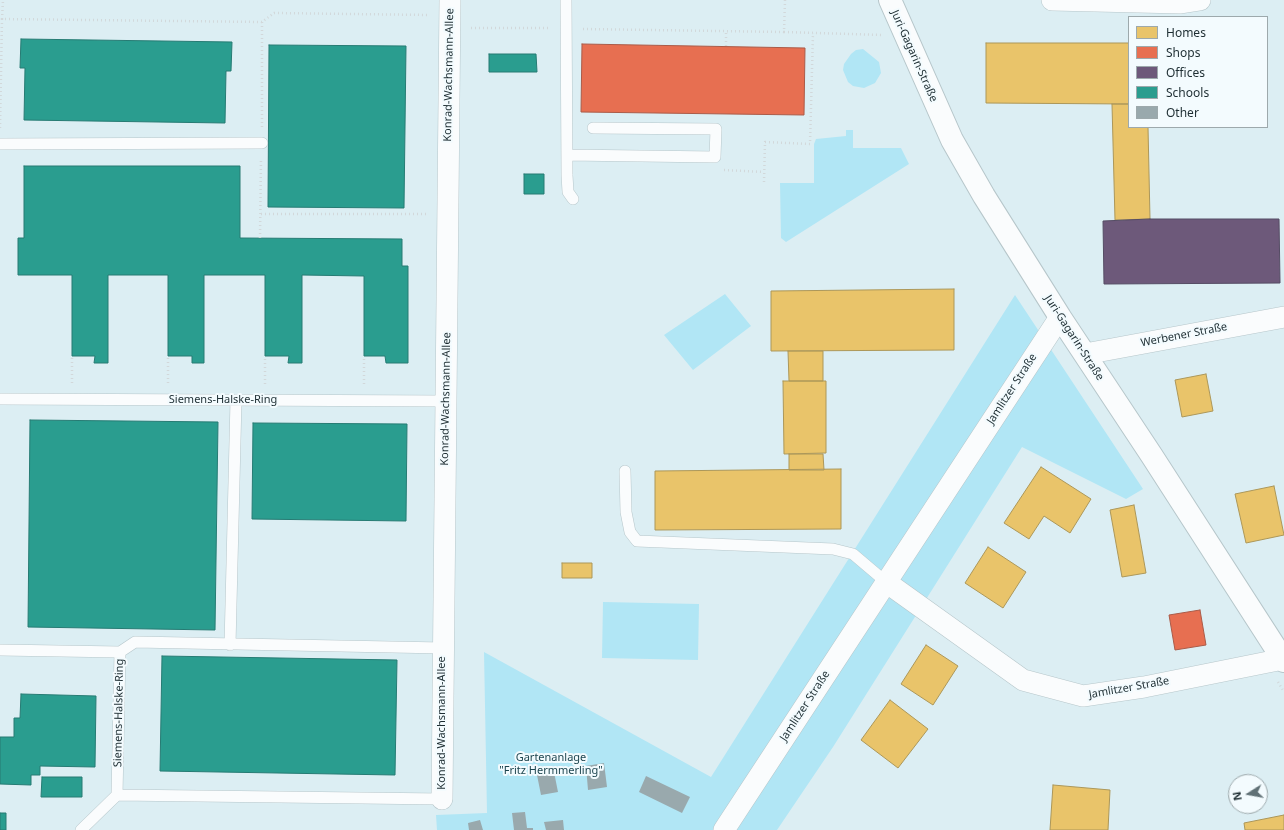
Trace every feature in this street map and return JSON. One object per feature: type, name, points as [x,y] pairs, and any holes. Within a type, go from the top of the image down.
[{"type":"street","name":"Konrad-Wachsmann-Allee","points":[[442,799],[450,0]]},
{"type":"street","name":"Juri-Gagarin-Straße","points":[[890,0],[952,140],[984,196],[1060,317],[1283,660]]},
{"type":"street","points":[[1052,0],[1180,3],[1200,0]]},
{"type":"street","name":"Jamlitzer Straße","points":[[724,830],[1060,317]]},
{"type":"street","name":"Werbener Straße","points":[[1085,354],[1284,317]]},
{"type":"street","name":"Jamlitzer Straße","points":[[886,582],[1023,680],[1083,696],[1144,687],[1283,660]]},
{"type":"lane","points":[[566,0],[566,155],[568,192],[573,199]]},
{"type":"lane","points":[[566,155],[715,157],[716,129],[593,128]]},
{"type":"lane","points":[[0,144],[262,143]]},
{"type":"lane","name":"Siemens-Halske-Ring","points":[[0,399],[446,401]]},
{"type":"lane","points":[[230,645],[236,400]]},
{"type":"lane","points":[[625,472],[626,512],[630,532],[637,541],[833,549],[853,554],[886,582]]},
{"type":"lane","points":[[120,652],[135,642],[443,648]]},
{"type":"lane","name":"Siemens-Halske-Ring","points":[[0,650],[120,652],[118,795]]},
{"type":"lane","points":[[81,830],[118,795],[442,799]]},
{"type":"path","points":[[0,144],[3,0]]},
{"type":"path","points":[[784,32],[785,0]]},
{"type":"path","points":[[2,19],[262,22],[274,14],[439,16],[450,27],[873,34]]},
{"type":"path","points":[[726,31],[726,46]]},
{"type":"path","points":[[764,182],[765,142],[810,144],[813,33]]},
{"type":"path","points":[[725,171],[764,172]]},
{"type":"path","points":[[261,214],[447,214]]},
{"type":"path","points":[[72,356],[72,400]]},
{"type":"path","points":[[168,356],[168,400]]},
{"type":"path","points":[[264,401],[265,356]]},
{"type":"path","points":[[364,356],[364,401]]},
{"type":"green space","points":[[863,49],[879,62],[881,73],[875,83],[864,88],[853,86],[848,82],[843,70],[844,64],[851,54],[856,50]]},
{"type":"green space","points":[[846,130],[853,130],[853,148],[901,148],[909,164],[786,242],[781,238],[780,183],[814,183],[814,144],[816,139],[846,136]]},
{"type":"green space","points":[[725,294],[751,326],[693,370],[664,335]]},
{"type":"green space","name":"Gartenanlage \"Fritz Hermmerling\"","points":[[1015,295],[1143,489],[1126,499],[1022,447],[833,747],[777,830],[437,830],[436,815],[487,813],[484,652],[711,777]]},
{"type":"green space","points":[[603,602],[699,604],[698,660],[602,658]]},
{"type":"building: Homes","points":[[986,43],[1128,43],[1128,104],[986,103]]},
{"type":"building: Homes","points":[[1112,104],[1128,104],[1128,128],[1148,128],[1150,219],[1115,220]]},
{"type":"building: Homes","points":[[954,289],[954,350],[771,351],[771,291]]},
{"type":"building: Homes","points":[[788,351],[823,351],[823,381],[789,381]]},
{"type":"building: Homes","points":[[1206,374],[1213,411],[1182,417],[1175,380]]},
{"type":"building: Homes","points":[[783,381],[826,381],[826,453],[784,454]]},
{"type":"building: Homes","points":[[789,454],[823,454],[824,470],[789,470]]},
{"type":"building: Homes","points":[[1041,467],[1091,499],[1070,533],[1044,516],[1029,539],[1004,523]]},
{"type":"building: Homes","points":[[841,469],[841,529],[655,530],[655,471]]},
{"type":"building: Homes","points":[[1274,486],[1284,535],[1246,543],[1235,494]]},
{"type":"building: Homes","points":[[1134,505],[1146,573],[1122,577],[1110,510]]},
{"type":"building: Homes","points":[[988,547],[1026,572],[1003,608],[965,583]]},
{"type":"building: Homes","points":[[562,563],[592,563],[592,578],[562,578]]},
{"type":"building: Homes","points":[[926,645],[958,666],[933,705],[901,684]]},
{"type":"building: Homes","points":[[890,700],[928,729],[898,768],[861,740]]},
{"type":"building: Homes","points":[[1053,785],[1110,790],[1108,830],[1050,830]]},
{"type":"building: Homes","points":[[1284,815],[1284,830],[1245,830],[1244,823]]},
{"type":"building: Shops","points":[[582,44],[805,48],[804,115],[581,112]]},
{"type":"building: Shops","points":[[1200,610],[1206,645],[1175,650],[1169,615]]},
{"type":"building: Offices","points":[[1150,219],[1279,219],[1280,283],[1104,284],[1103,221]]},
{"type":"building: Schools","points":[[21,39],[232,42],[231,71],[226,71],[225,123],[24,120],[25,68],[20,68]]},
{"type":"building: Schools","points":[[269,45],[406,46],[404,208],[268,207]]},
{"type":"building: Schools","points":[[489,54],[536,54],[537,72],[489,72]]},
{"type":"building: Schools","points":[[24,166],[240,166],[240,238],[402,239],[402,266],[408,266],[408,363],[386,363],[385,356],[364,356],[364,276],[302,275],[302,363],[288,363],[289,356],[265,356],[265,275],[204,275],[204,363],[192,363],[192,356],[168,356],[168,275],[108,275],[108,363],[94,363],[95,356],[72,356],[72,275],[18,275],[18,238],[24,238]]},
{"type":"building: Schools","points":[[524,174],[544,174],[544,194],[524,194]]},
{"type":"building: Schools","points":[[30,420],[218,422],[215,630],[28,627]]},
{"type":"building: Schools","points":[[253,423],[407,424],[406,521],[252,519]]},
{"type":"building: Schools","points":[[162,656],[397,660],[395,775],[160,771]]},
{"type":"building: Schools","points":[[21,694],[96,696],[95,767],[40,766],[40,775],[31,775],[31,785],[0,784],[0,737],[14,737],[14,718],[20,718]]},
{"type":"building: Schools","points":[[42,777],[82,777],[82,797],[41,797]]},
{"type":"building: Schools","points":[[0,813],[6,813],[6,830],[0,830]]},
{"type":"building: Other","points":[[604,763],[607,787],[588,790],[586,766]]},
{"type":"building: Other","points":[[553,767],[558,792],[541,795],[536,770]]},
{"type":"building: Other","points":[[646,776],[690,797],[682,813],[639,792]]},
{"type":"building: Other","points":[[525,812],[527,828],[533,828],[533,830],[514,830],[512,813]]},
{"type":"building: Other","points":[[480,820],[483,830],[469,830],[468,823]]},
{"type":"building: Other","points":[[563,820],[564,830],[546,830],[544,822]]}]
